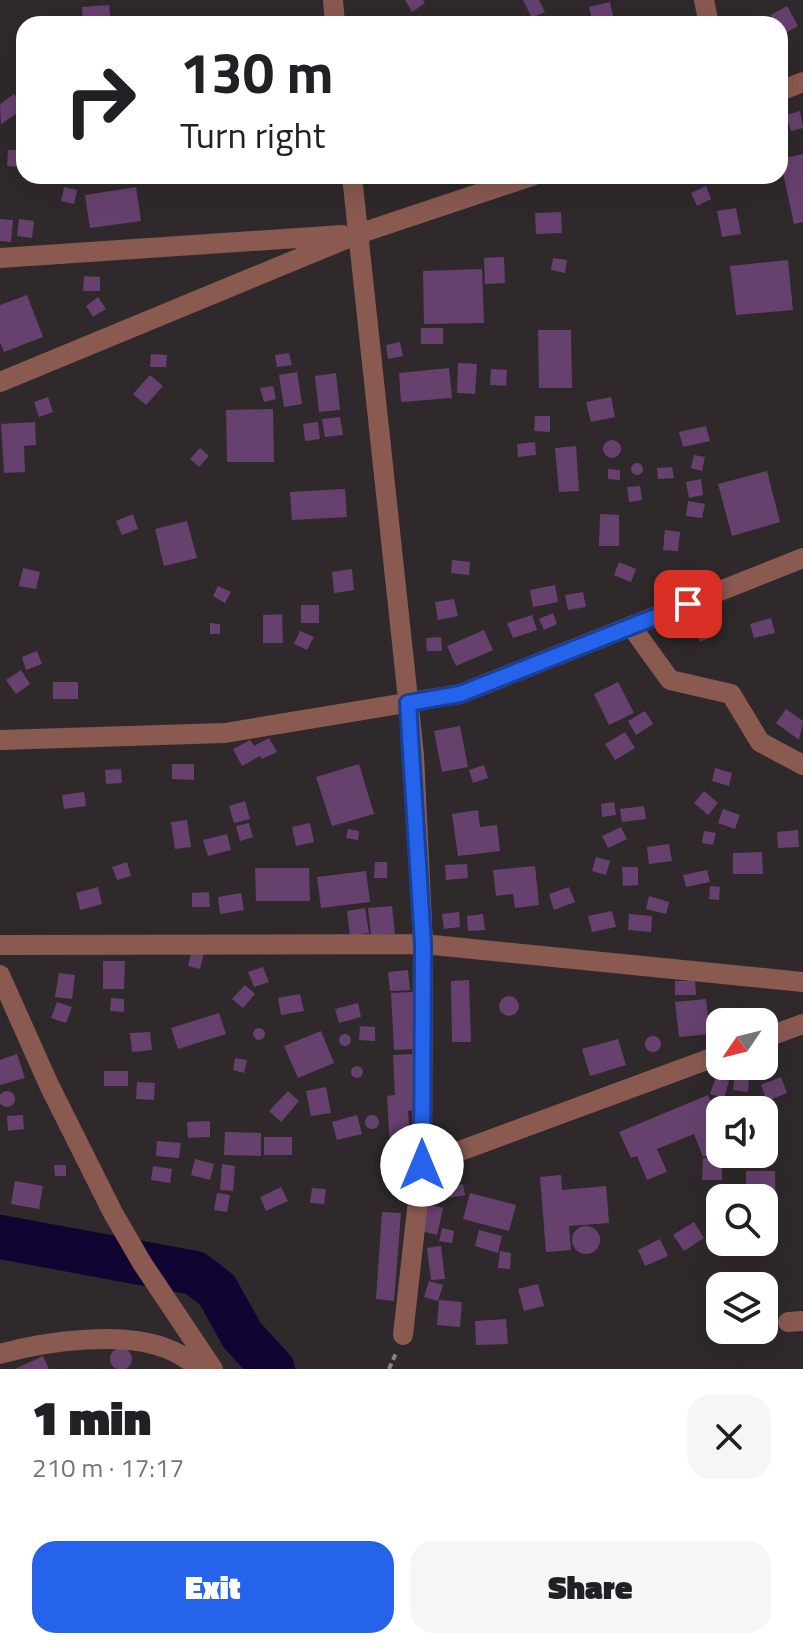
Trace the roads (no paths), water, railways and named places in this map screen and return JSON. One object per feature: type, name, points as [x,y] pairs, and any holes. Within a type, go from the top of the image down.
[{"type":"street","points":[[353,184],[408,703],[423,944],[422,1165],[403,1335]]},
{"type":"street","points":[[0,382],[358,234],[508,184]]},
{"type":"street","points":[[0,258],[358,234]]},
{"type":"street","points":[[0,740],[225,733],[460,694],[803,558]]},
{"type":"street","points":[[631,626],[670,680],[731,694],[760,742],[803,765]]},
{"type":"street","points":[[0,945],[423,944],[803,982]]},
{"type":"street","points":[[0,975],[49,1085],[113,1213],[138,1257],[213,1369]]},
{"type":"street","points":[[778,1033],[803,1024]]},
{"type":"street","points":[[422,1165],[706,1060]]},
{"type":"street","points":[[0,1354],[32,1345],[100,1338],[169,1349],[202,1369]]},
{"type":"waterway","points":[[0,1237],[195,1273],[217,1290],[242,1335],[273,1369]]}]
